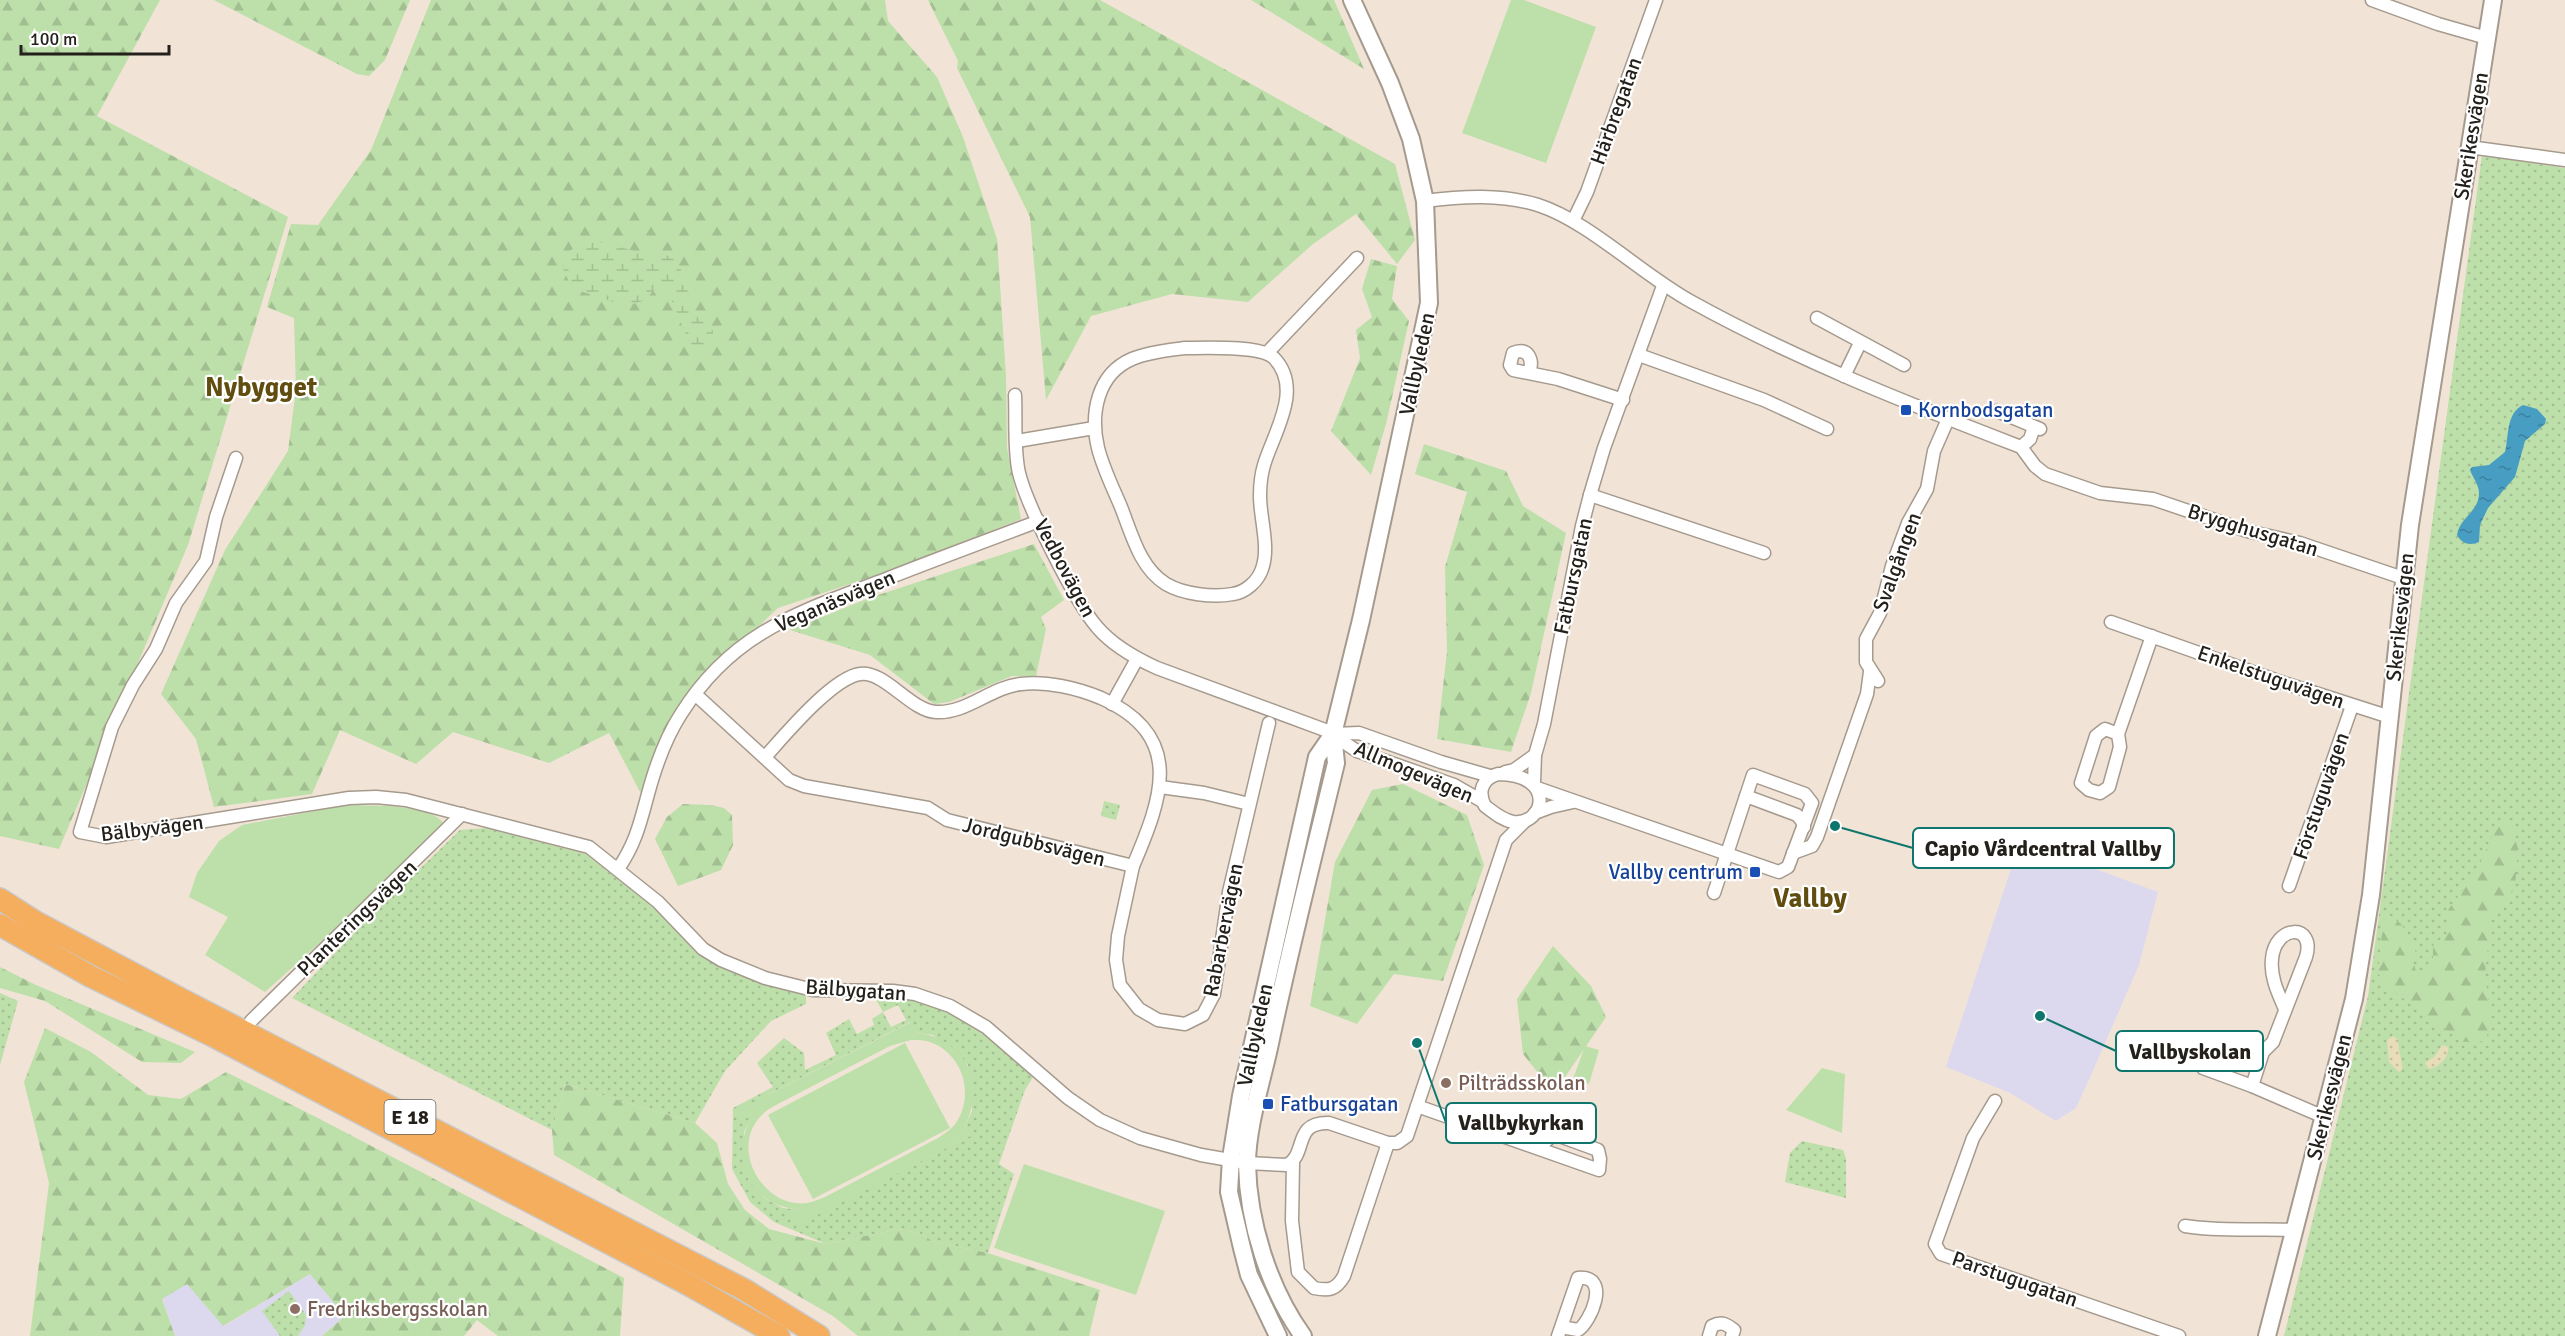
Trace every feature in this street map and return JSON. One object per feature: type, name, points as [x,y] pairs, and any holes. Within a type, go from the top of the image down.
[{"type":"highway","name":"E 18","points":[[0,899],[36,922],[181,999],[745,1290],[819,1336]]},
{"type":"highway","name":"E 18","points":[[0,925],[90,976],[213,1036],[691,1286],[779,1336]]},
{"type":"main road","name":"Vallbyleden","points":[[1278,1336],[1249,1275],[1229,1192],[1239,1161],[1241,1096],[1317,757],[1334,734],[1430,303],[1425,201],[1404,117],[1352,0]]},
{"type":"main road","name":"Skerikesvägen","points":[[2267,1336],[2354,999],[2364,947],[2403,578],[2431,386],[2493,0]]},
{"type":"main road","name":"Vallbyleden","points":[[1239,1161],[1264,1256],[1283,1304],[1303,1336]]},
{"type":"street","name":"Härbregatan","points":[[1573,221],[1587,192],[1656,0]]},
{"type":"street","points":[[2372,0],[2438,24],[2487,38]]},
{"type":"street","points":[[2469,147],[2563,160],[2565,146]]},
{"type":"street","points":[[1425,201],[1475,197],[1517,200],[1544,207],[1573,221],[1663,286],[1715,314],[1844,376],[2021,447],[2037,428],[1996,411]]},
{"type":"street","points":[[1267,353],[1357,258]]},
{"type":"street","name":"Fatbursgatan","points":[[1536,786],[1535,755],[1544,724],[1582,526],[1604,448],[1663,286]]},
{"type":"street","points":[[1817,318],[1904,365]]},
{"type":"street","points":[[1844,376],[1860,343]]},
{"type":"street","points":[[1185,348],[1231,348],[1267,353],[1274,357],[1284,376],[1285,409],[1281,425],[1268,454],[1261,481],[1260,498],[1265,560],[1261,573],[1243,591],[1233,594],[1216,596],[1185,591],[1167,584],[1154,574],[1141,558],[1132,537],[1098,449],[1094,428],[1102,386],[1119,366],[1133,358],[1185,348]]},
{"type":"street","points":[[1639,355],[1764,400],[1827,429]]},
{"type":"street","points":[[1529,373],[1623,400]]},
{"type":"street","name":"Vedbovägen","points":[[1015,395],[1018,469],[1039,521],[1085,612],[1106,637],[1137,659],[1334,734]]},
{"type":"street","name":"Svalgången","points":[[1726,854],[1779,872],[1788,867],[1793,854],[1812,846],[1817,837],[1874,677],[1864,651],[1866,639],[1880,613],[1892,566],[1908,523],[1927,489],[1934,451],[1948,418]]},
{"type":"street","points":[[1017,441],[1094,428]]},
{"type":"street","name":"Brygghusgatan","points":[[2021,447],[2035,466],[2045,474],[2100,492],[2153,499],[2247,531],[2300,543],[2403,578]]},
{"type":"street","name":"Bälbyvägen","points":[[236,458],[216,518],[206,561],[176,603],[156,649],[133,685],[112,727],[80,832],[106,837],[360,797],[406,800],[589,847]]},
{"type":"street","points":[[1590,495],[1764,553]]},
{"type":"street","name":"Veganäsvägen","points":[[618,868],[631,851],[642,822],[651,781],[670,732],[695,694],[736,650],[785,619],[1039,521]]},
{"type":"street","name":"Enkelstuguvägen","points":[[2111,622],[2352,706],[2390,717]]},
{"type":"street","points":[[2118,734],[2105,729],[2096,736],[2081,783],[2089,790],[2100,793],[2109,787],[2120,747],[2118,734],[2152,636]]},
{"type":"street","points":[[1112,704],[1137,659]]},
{"type":"street","name":"Jordgubbsvägen","points":[[695,694],[789,780],[804,786],[928,808],[947,820],[1133,866],[1150,825],[1160,787],[1158,754],[1145,729],[1130,714],[1083,691],[1056,686],[1020,684],[948,712],[932,712],[877,678],[861,674],[840,684],[812,707],[765,757]]},
{"type":"street","name":"Förstuguvägen","points":[[2289,886],[2352,706]]},
{"type":"street","name":"Rabarbervägen","points":[[1133,866],[1118,936],[1116,960],[1120,986],[1139,1009],[1158,1020],[1185,1024],[1203,1015],[1214,994],[1229,892],[1269,723]]},
{"type":"street","name":"Allmogevägen","points":[[1334,734],[1359,733],[1450,765],[1494,775]]},
{"type":"street","name":"Allmogevägen","points":[[1334,734],[1357,751],[1444,781],[1482,801]]},
{"type":"street","points":[[1535,755],[1514,770],[1494,775],[1483,784],[1482,801],[1494,813],[1512,821],[1530,817],[1551,807],[1574,802]]},
{"type":"street","points":[[1494,775],[1517,775],[1536,786],[1574,802],[1726,854]]},
{"type":"street","points":[[1714,894],[1753,776],[1805,794],[1812,803],[1793,854]]},
{"type":"street","points":[[1388,1143],[1344,1276],[1338,1286],[1333,1289],[1314,1288],[1298,1272],[1292,1221],[1293,1162],[1305,1132],[1313,1125],[1329,1122],[1388,1143],[1397,1143],[1407,1136],[1506,840],[1530,817],[1540,799],[1536,786]]},
{"type":"street","points":[[1160,787],[1249,804]]},
{"type":"street","points":[[1746,796],[1797,815],[1804,827]]},
{"type":"street","points":[[1494,813],[1506,840]]},
{"type":"street","name":"Planteringsvägen","points":[[251,1021],[462,814]]},
{"type":"street","name":"Bälbygatan","points":[[589,847],[658,902],[703,949],[721,960],[765,978],[813,990],[893,991],[933,999],[986,1027],[1062,1093],[1100,1120],[1140,1138],[1168,1147],[1239,1161]]},
{"type":"street","points":[[2252,1086],[2263,1052],[2272,1042],[2285,1010],[2308,948],[2305,938],[2295,931],[2281,936],[2276,942],[2272,957],[2273,977],[2285,1010]]},
{"type":"street","points":[[2203,1068],[2324,1117]]},
{"type":"street","name":"Parstugugatan","points":[[1995,1101],[1973,1138],[1935,1244],[1937,1249],[1941,1254],[2179,1336]]},
{"type":"street","points":[[1417,1106],[1599,1170],[1598,1150],[1586,1143],[1554,1134],[1538,1148]]},
{"type":"street","points":[[1239,1161],[1287,1165],[1293,1162]]},
{"type":"street","points":[[2185,1226],[2216,1231],[2246,1228],[2296,1230]]},
{"type":"street","points":[[1709,1336],[1712,1326],[1719,1323],[1724,1323],[1734,1330],[1732,1336]]},
{"type":"shaded area","points":[[2020,841],[2158,892],[2139,965],[2092,1073],[2076,1108],[2056,1121],[2010,1093],[1946,1067]]},
{"type":"shaded area","name":"Fredriksbergsskolan","points":[[310,1274],[345,1316],[322,1336],[175,1336],[162,1298],[187,1283],[224,1326]]},
{"type":"green space","points":[[0,0],[160,0],[97,116],[288,217],[188,545],[59,849],[0,836]]},
{"type":"green space","points":[[214,0],[410,0],[385,60],[369,76],[357,74]]},
{"type":"green space","points":[[431,0],[885,0],[888,21],[937,77],[963,137],[997,239],[1006,376],[1007,448],[1021,519],[877,575],[778,608],[692,689],[644,799],[609,733],[549,763],[453,732],[416,764],[340,730],[312,794],[214,807],[196,739],[161,694],[225,550],[288,451],[296,389],[294,318],[267,307],[291,224],[318,225],[371,150]]},
{"type":"green space","points":[[928,0],[1100,0],[1395,164],[1415,240],[1397,264],[1356,214],[1313,244],[1248,302],[1172,294],[1091,316],[1046,400],[1030,217],[957,68],[958,61]]},
{"type":"green space","points":[[1251,0],[1334,0],[1364,69]]},
{"type":"green space","points":[[1511,0],[1524,0],[1596,27],[1546,163],[1462,133]]},
{"type":"green space","points":[[2482,155],[2565,168],[2565,1336],[2284,1336],[2368,996]]},
{"type":"green space","points":[[584,243],[606,243],[645,254],[671,256],[680,267],[695,315],[713,331],[713,339],[700,347],[694,347],[689,342],[665,285],[656,287],[646,300],[626,306],[580,291],[569,282],[563,268],[564,259],[571,250]]},
{"type":"green space","points":[[1371,259],[1397,266],[1392,299],[1409,321],[1386,424],[1371,475],[1331,431],[1360,358],[1356,330],[1372,317],[1362,289]]},
{"type":"green space","points":[[1424,444],[1506,471],[1523,506],[1566,533],[1531,693],[1511,752],[1437,739],[1447,652],[1445,567],[1467,492],[1415,474]]},
{"type":"green space","points":[[1034,544],[1064,600],[1041,617],[1046,629],[1036,676],[1012,676],[949,702],[934,704],[870,655],[790,630],[869,598]]},
{"type":"green space","points":[[1403,784],[1467,815],[1484,865],[1443,981],[1394,974],[1357,1024],[1310,1006],[1335,862],[1372,790]]},
{"type":"green space","points":[[1104,801],[1120,805],[1116,820],[1101,816]]},
{"type":"green space","points":[[683,804],[724,808],[732,815],[733,845],[721,870],[678,886],[655,839],[667,817]]},
{"type":"green space","points":[[345,805],[413,809],[437,817],[444,824],[334,930],[265,992],[205,955],[228,917],[189,897],[197,873],[219,841],[242,825]]},
{"type":"green space","points":[[2506,817],[2511,824],[2518,849],[2515,886],[2491,921],[2485,973],[2491,1024],[2485,1041],[2463,1042],[2386,986],[2378,973],[2384,911],[2401,924],[2416,948],[2413,962],[2416,971],[2426,972],[2433,965],[2433,945],[2449,933],[2448,910],[2476,872],[2500,820]]},
{"type":"green space","points":[[486,828],[586,854],[735,972],[806,994],[806,1004],[771,1021],[725,1071],[695,1123],[565,1084],[552,1130],[292,998],[362,925],[460,830]]},
{"type":"green space","points":[[1553,946],[1591,986],[1606,1017],[1565,1077],[1543,1079],[1523,1054],[1517,999]]},
{"type":"green space","points":[[0,967],[36,985],[195,1052],[181,1063],[142,1062],[45,1001],[0,988]]},
{"type":"green space","points":[[0,993],[18,1001],[0,1065]]},
{"type":"green space","points":[[875,998],[908,999],[931,1005],[978,1031],[1033,1077],[1025,1090],[999,1164],[1014,1174],[988,1253],[934,1242],[921,1234],[899,1229],[826,1244],[774,1222],[750,1202],[732,1169],[733,1108],[773,1087],[757,1063],[784,1038],[804,1053],[805,1070],[836,1055],[826,1033],[849,1019],[857,1034],[874,1025],[872,1019],[883,1012]],"holes":[[[898,1005],[906,1020],[891,1027],[883,1012]],[[910,1022],[916,1032],[933,1035],[968,1065],[972,1111],[965,1126],[970,1136],[796,1225],[802,1210],[783,1208],[764,1198],[748,1178],[744,1132],[752,1115],[769,1094]]]},
{"type":"green space","points":[[911,1022],[916,1032],[933,1036],[959,1053],[972,1079],[971,1109],[965,1126],[970,1136],[796,1226],[791,1216],[800,1210],[782,1206],[767,1199],[756,1190],[748,1178],[743,1164],[742,1149],[751,1116],[741,1121],[736,1111]],"holes":[[[911,1040],[928,1041],[941,1048],[958,1065],[965,1088],[965,1100],[956,1123],[938,1138],[812,1202],[791,1202],[765,1187],[750,1159],[748,1144],[752,1129],[763,1114],[890,1046]]]},
{"type":"green space","points":[[45,1028],[91,1052],[148,1095],[181,1099],[226,1072],[624,1278],[620,1336],[498,1336],[477,1320],[464,1336],[322,1336],[345,1316],[310,1274],[223,1326],[187,1284],[162,1299],[175,1336],[30,1336],[49,1183],[24,1082]]},
{"type":"green space","points":[[905,1043],[950,1128],[813,1199],[768,1115]]},
{"type":"green space","points":[[1585,1046],[1599,1050],[1589,1084],[1573,1079]]},
{"type":"green space","points":[[1822,1068],[1845,1074],[1842,1133],[1786,1110]]},
{"type":"green space","points":[[565,1084],[695,1123],[717,1143],[728,1184],[745,1210],[769,1229],[826,1244],[899,1229],[921,1234],[934,1242],[988,1253],[1100,1290],[1089,1336],[858,1336],[833,1316],[554,1155],[552,1130]]},
{"type":"green space","points":[[1802,1141],[1843,1150],[1846,1158],[1846,1198],[1785,1182],[1790,1153]]},
{"type":"green space","points":[[1024,1164],[1165,1211],[1136,1295],[994,1248]]},
{"type":"green space","points":[[289,1291],[306,1315],[305,1325],[298,1336],[280,1336],[262,1311]]},
{"type":"sand","points":[[2393,1036],[2398,1040],[2402,1067],[2399,1072],[2389,1062],[2387,1040]]},
{"type":"sand","points":[[2442,1045],[2448,1047],[2447,1055],[2439,1064],[2429,1069],[2425,1063],[2435,1056]]},
{"type":"water","points":[[2523,405],[2537,409],[2546,419],[2545,424],[2525,441],[2515,477],[2488,508],[2480,525],[2479,542],[2466,543],[2457,535],[2461,524],[2476,505],[2479,493],[2470,470],[2472,467],[2489,465],[2505,452],[2511,419]]},
{"type":"place","name":"Kornbodsgatan","points":[[1906,410]]},
{"type":"place","name":"Capio Vårdcentral Vallby","points":[[1835,826]]},
{"type":"place","name":"Vallby centrum","points":[[1755,872]]},
{"type":"place","name":"Vallbyskolan","points":[[2040,1016]]},
{"type":"place","name":"Vallbykyrkan","points":[[1417,1043]]},
{"type":"place","name":"Pilträdsskolan","points":[[1446,1083]]},
{"type":"place","name":"Fatbursgatan","points":[[1268,1104]]},
{"type":"place","name":"Fredriksbergsskolan","points":[[295,1309]]},
{"type":"district","name":"Nybygget","points":[[261,387]]},
{"type":"district","name":"Vallby","points":[[1810,898]]}]
